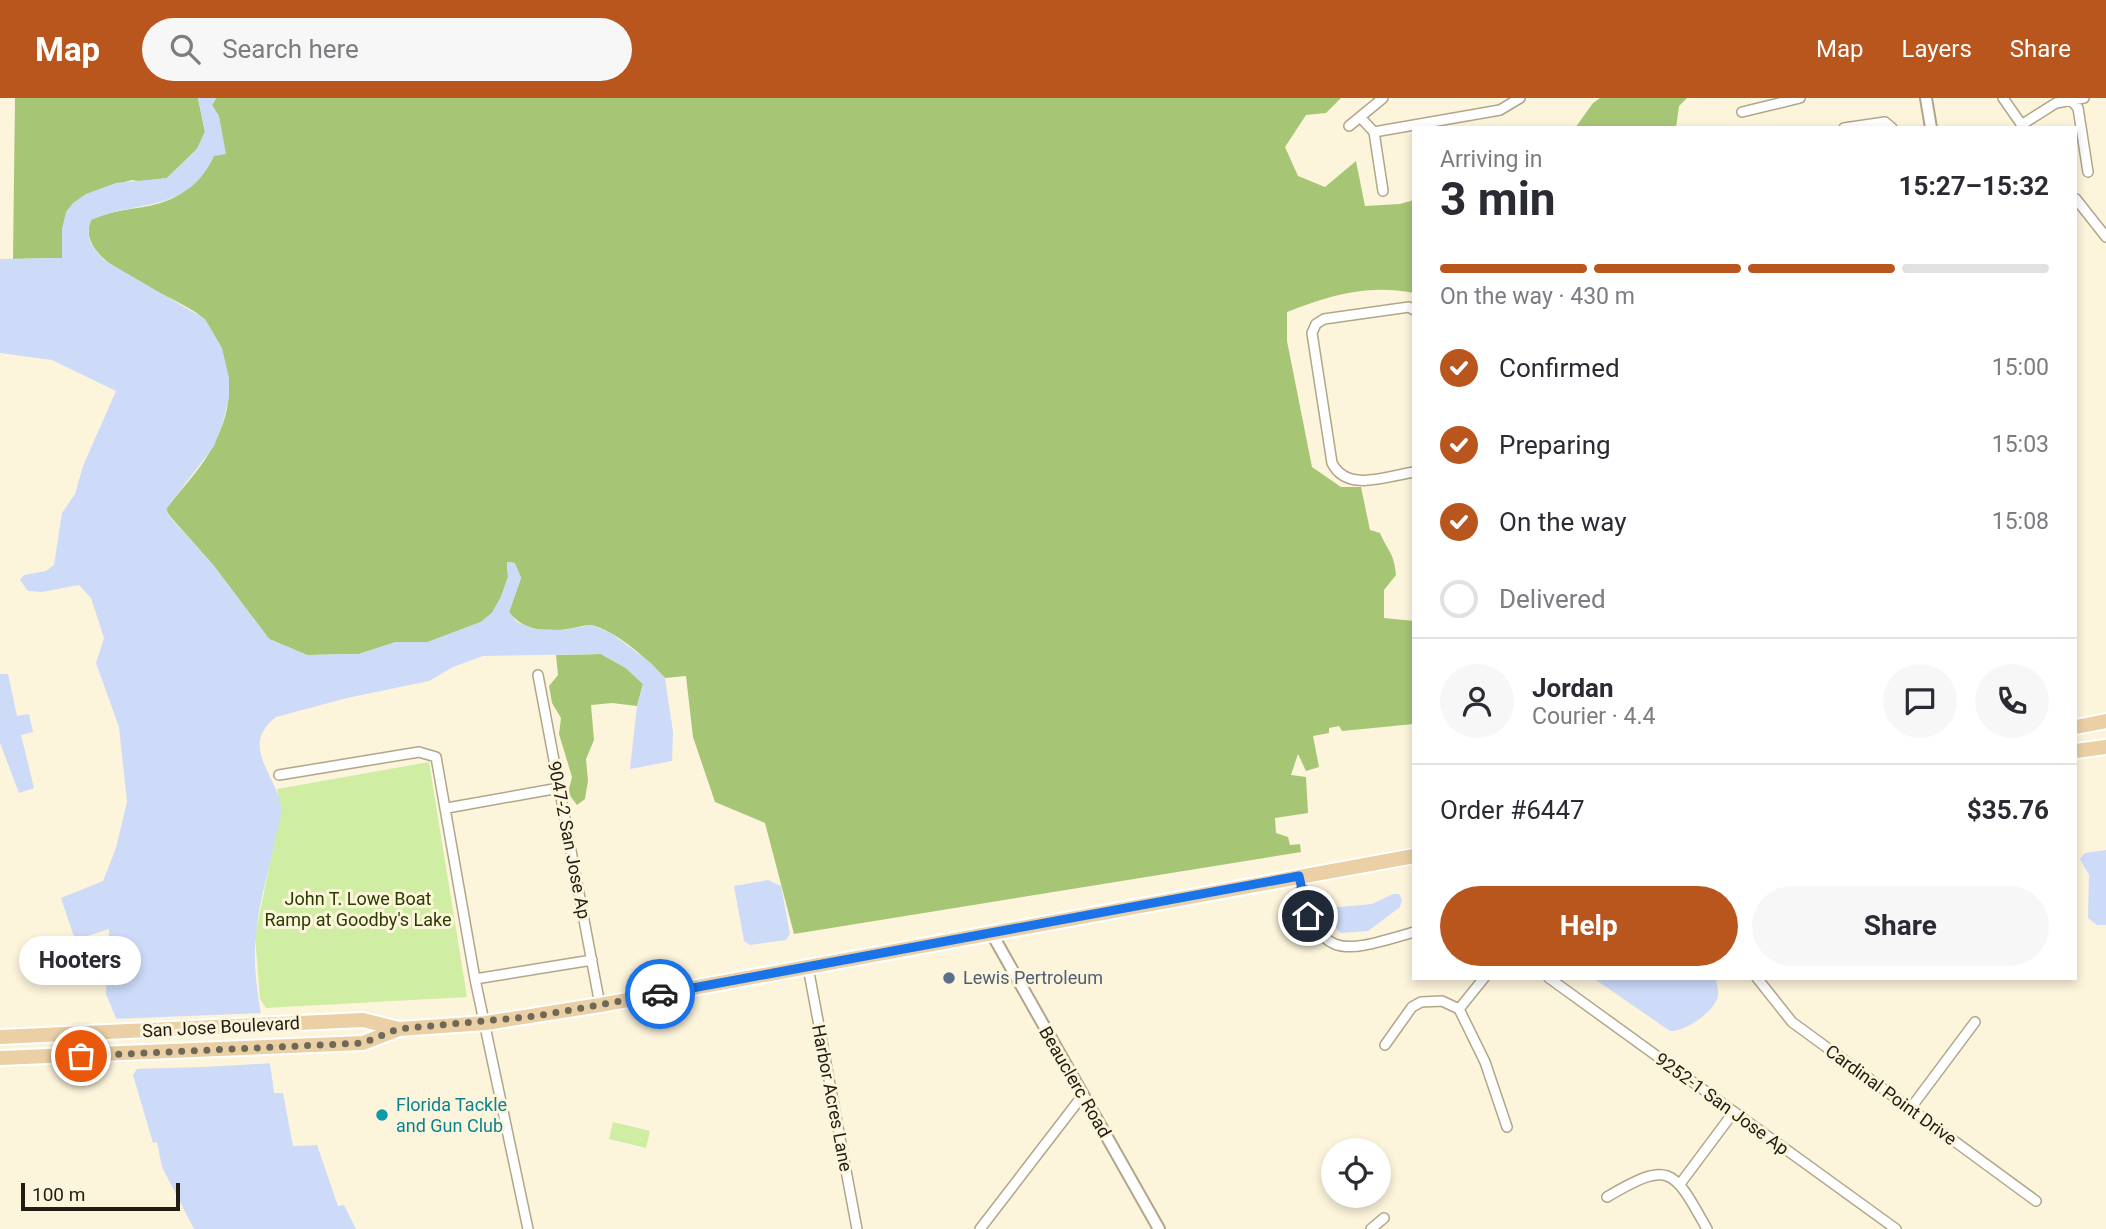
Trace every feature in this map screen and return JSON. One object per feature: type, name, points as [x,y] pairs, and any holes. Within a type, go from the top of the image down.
[{"type":"main road","points":[[2077,714],[2101,722]]},
{"type":"main road","points":[[2077,727],[2101,722]]},
{"type":"main road","points":[[2077,751],[2106,747]]},
{"type":"main road","name":"San Jose Boulevard","points":[[0,1058],[363,1043],[398,1029],[486,1023],[600,1005],[1412,856]]},
{"type":"main road","name":"San Jose Boulevard","points":[[0,1037],[363,1020],[398,1029]]},
{"type":"street","points":[[1349,126],[1383,98]]},
{"type":"street","points":[[1374,132],[1500,110],[1520,98]]},
{"type":"street","points":[[1742,112],[1800,98]]},
{"type":"street","points":[[1926,98],[1931,126]]},
{"type":"street","points":[[2003,98],[2023,126],[2056,103],[2084,98]]},
{"type":"street","points":[[2069,99],[2078,108],[2088,172]]},
{"type":"street","points":[[1360,117],[1374,132],[1383,191]]},
{"type":"street","points":[[1858,126],[1885,122],[1890,126]]},
{"type":"street","points":[[2077,200],[2106,237]]},
{"type":"street","points":[[1412,309],[1409,307],[1324,319],[1316,324],[1312,342],[1332,463],[1336,472],[1355,482],[1412,472]]},
{"type":"street","name":"9047-2 San Jose Ap","points":[[538,675],[600,1005]]},
{"type":"street","points":[[279,775],[430,753],[436,757],[475,979],[528,1229]]},
{"type":"street","points":[[447,808],[559,788]]},
{"type":"street","points":[[1299,876],[1313,925],[1334,944],[1357,947],[1412,933]]},
{"type":"street","name":"Beauclerc Road","points":[[992,934],[1159,1229]]},
{"type":"street","points":[[475,979],[592,960]]},
{"type":"street","name":"Harbor Acres Lane","points":[[808,967],[857,1229]]},
{"type":"street","points":[[1459,1009],[1482,980]]},
{"type":"street","name":"9252-1 San Jose Ap","points":[[1552,980],[1889,1227]]},
{"type":"street","name":"Cardinal Point Drive","points":[[1759,980],[1792,1022],[2036,1201]]},
{"type":"street","points":[[1385,1045],[1412,1007],[1421,1002],[1442,1001],[1459,1009],[1485,1062],[1507,1127]]},
{"type":"street","points":[[1910,1109],[1975,1022]]},
{"type":"street","points":[[980,1229],[1083,1095]]},
{"type":"street","points":[[1680,1184],[1733,1113]]},
{"type":"street","points":[[1607,1197],[1648,1174],[1661,1174],[1680,1184],[1707,1229]]},
{"type":"street","points":[[1371,1229],[1384,1218],[1379,1229]]},
{"type":"green space","points":[[15,98],[198,98],[205,132],[197,149],[167,178],[145,182],[132,180],[103,188],[62,229],[62,258],[13,259]]},
{"type":"green space","points":[[216,98],[1341,98],[1326,113],[1306,115],[1285,147],[1298,176],[1325,187],[1356,161],[1365,206],[1412,201],[1412,293],[1380,290],[1349,293],[1287,312],[1287,341],[1312,467],[1341,487],[1361,487],[1370,530],[1380,533],[1392,557],[1396,575],[1384,590],[1384,618],[1412,621],[1412,724],[1342,731],[1339,726],[1329,728],[1329,733],[1313,736],[1319,767],[1306,771],[1298,754],[1291,775],[1306,777],[1308,813],[1275,818],[1276,833],[1288,837],[1290,845],[1300,844],[1301,852],[794,934],[765,823],[715,802],[693,737],[686,676],[665,678],[624,641],[595,626],[547,630],[522,624],[509,612],[521,578],[514,563],[507,562],[508,577],[501,597],[492,613],[481,622],[428,642],[396,642],[359,654],[307,655],[269,639],[214,566],[169,515],[166,509],[204,461],[221,429],[228,404],[224,369],[205,320],[111,265],[97,251],[89,236],[91,220],[106,214],[162,202],[188,189],[203,172],[212,156],[217,123],[212,105]]},
{"type":"green space","points":[[1600,98],[1687,98],[1679,106],[1676,126],[1576,126],[1593,103]]},
{"type":"green space","points":[[601,654],[626,668],[643,684],[637,706],[612,703],[591,705],[594,740],[586,759],[588,781],[585,799],[577,805],[568,793],[572,777],[559,734],[561,718],[552,703],[549,686],[558,675],[556,655]]},
{"type":"green space","name":"John T. Lowe Boat Ramp at Goodby's Lake","points":[[429,762],[467,997],[266,1008],[260,999],[255,936],[281,810],[277,789]]},
{"type":"green space","points":[[613,1122],[650,1131],[646,1148],[609,1139]]},
{"type":"water","points":[[198,98],[216,98],[212,105],[219,116],[226,154],[214,156],[203,175],[190,188],[176,196],[91,220],[88,232],[93,246],[104,260],[205,319],[222,348],[229,378],[229,397],[223,422],[214,446],[166,509],[169,516],[214,566],[269,639],[307,655],[359,654],[396,642],[428,642],[481,622],[492,613],[501,597],[508,577],[507,562],[515,563],[521,578],[509,612],[517,622],[534,629],[563,630],[592,625],[612,634],[651,663],[665,678],[673,732],[672,761],[630,769],[637,706],[643,684],[626,668],[601,654],[483,656],[453,667],[429,681],[347,698],[276,717],[265,728],[260,739],[260,750],[278,796],[281,812],[259,910],[255,953],[258,992],[274,1093],[283,1093],[293,1146],[317,1145],[338,1206],[344,1205],[356,1229],[194,1229],[162,1167],[157,1142],[153,1143],[133,1075],[137,1069],[106,994],[109,929],[75,940],[61,898],[103,881],[116,848],[127,802],[119,727],[96,663],[104,638],[91,598],[79,585],[42,592],[28,591],[20,580],[24,575],[46,571],[54,565],[62,513],[75,494],[83,466],[116,391],[52,360],[0,353],[0,259],[62,258],[62,229],[66,212],[73,203],[86,194],[116,183],[167,178],[197,149],[205,132]]},
{"type":"water","points":[[0,674],[8,674],[17,716],[29,714],[33,732],[21,735],[34,788],[19,793],[0,743]]},
{"type":"water","points":[[2106,850],[2106,925],[2097,925],[2088,918],[2089,875],[2080,859],[2085,853]]},
{"type":"water","points":[[768,880],[781,886],[790,934],[786,940],[750,945],[744,941],[734,886]]},
{"type":"water","points":[[1399,894],[1402,900],[1400,907],[1368,931],[1341,933],[1328,921],[1325,913],[1328,908],[1372,904]]},
{"type":"water","points":[[1596,980],[1716,980],[1718,995],[1712,1008],[1684,1028],[1670,1031]]},
{"type":"pier","points":[[265,1013],[274,1063],[204,1067],[133,1069],[112,1019]]},
{"type":"way so far","points":[[81,1056],[363,1043],[398,1029],[486,1023],[660,994]]},
{"type":"place","name":"Lewis Pertroleum","points":[[949,978]]},
{"type":"place","name":"Hooters","points":[[81,1056]]},
{"type":"place","name":"Florida Tackle and Gun Club","points":[[382,1115]]},
{"type":"route","points":[[660,994],[1299,876],[1308,916]]}]
